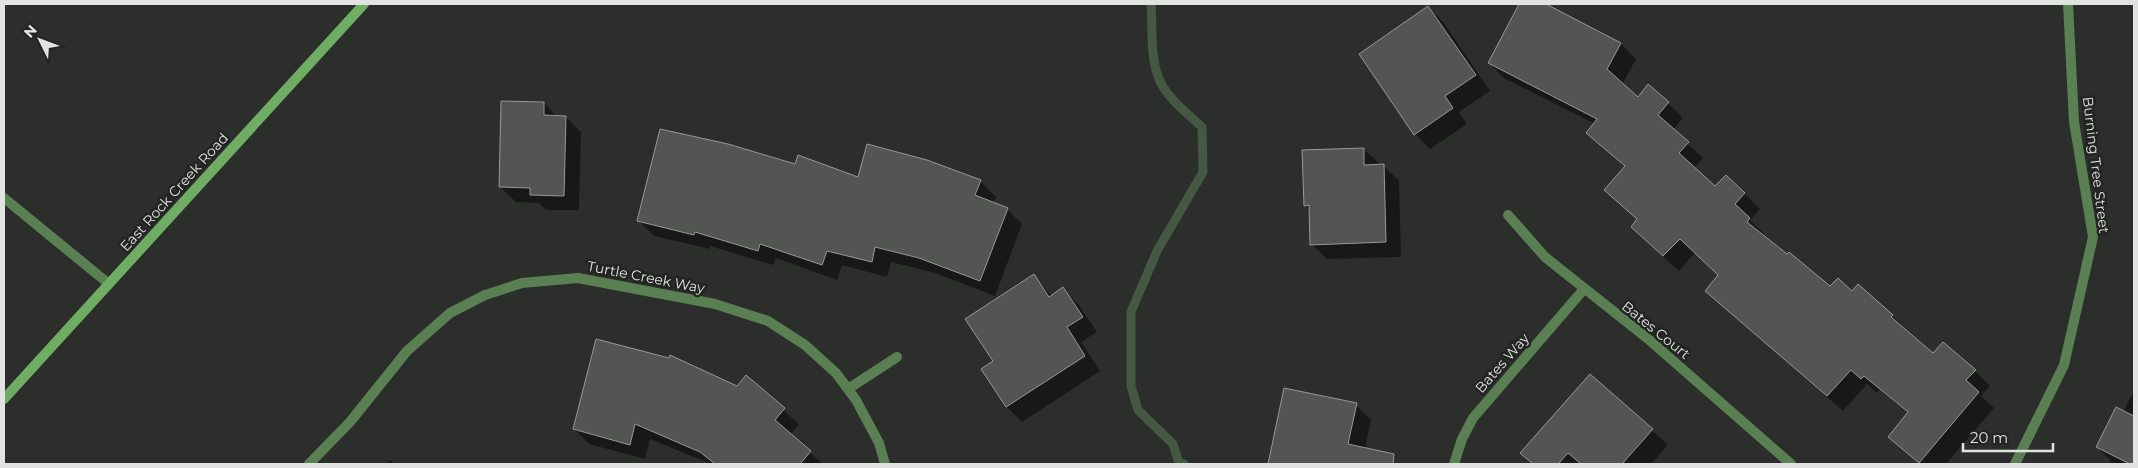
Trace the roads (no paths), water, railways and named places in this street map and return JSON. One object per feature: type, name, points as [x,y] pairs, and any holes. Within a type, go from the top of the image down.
[{"type":"street","name":"East Rock Creek Road","points":[[4,399],[364,4]]},
{"type":"street","name":"Burning Tree Street","points":[[2015,464],[2064,364],[2093,237],[2074,122],[2068,4]]},
{"type":"street","points":[[4,198],[109,284]]},
{"type":"street","name":"Bates Court","points":[[1508,215],[1545,257],[1647,338],[1791,464]]},
{"type":"street","name":"Turtle Creek Way","points":[[310,464],[350,422],[407,351],[450,313],[485,295],[522,282],[578,278],[716,304],[768,321],[805,345],[836,373],[856,400],[879,442],[885,464]]},
{"type":"street","name":"Bates Way","points":[[1454,464],[1462,439],[1472,418],[1584,289]]},
{"type":"street","points":[[848,389],[897,357]]},
{"type":"waterway","points":[[1151,4],[1153,56],[1158,76],[1170,97],[1202,127],[1203,172],[1157,251],[1131,312],[1131,386],[1138,410],[1173,444],[1179,463],[1184,464]]}]
